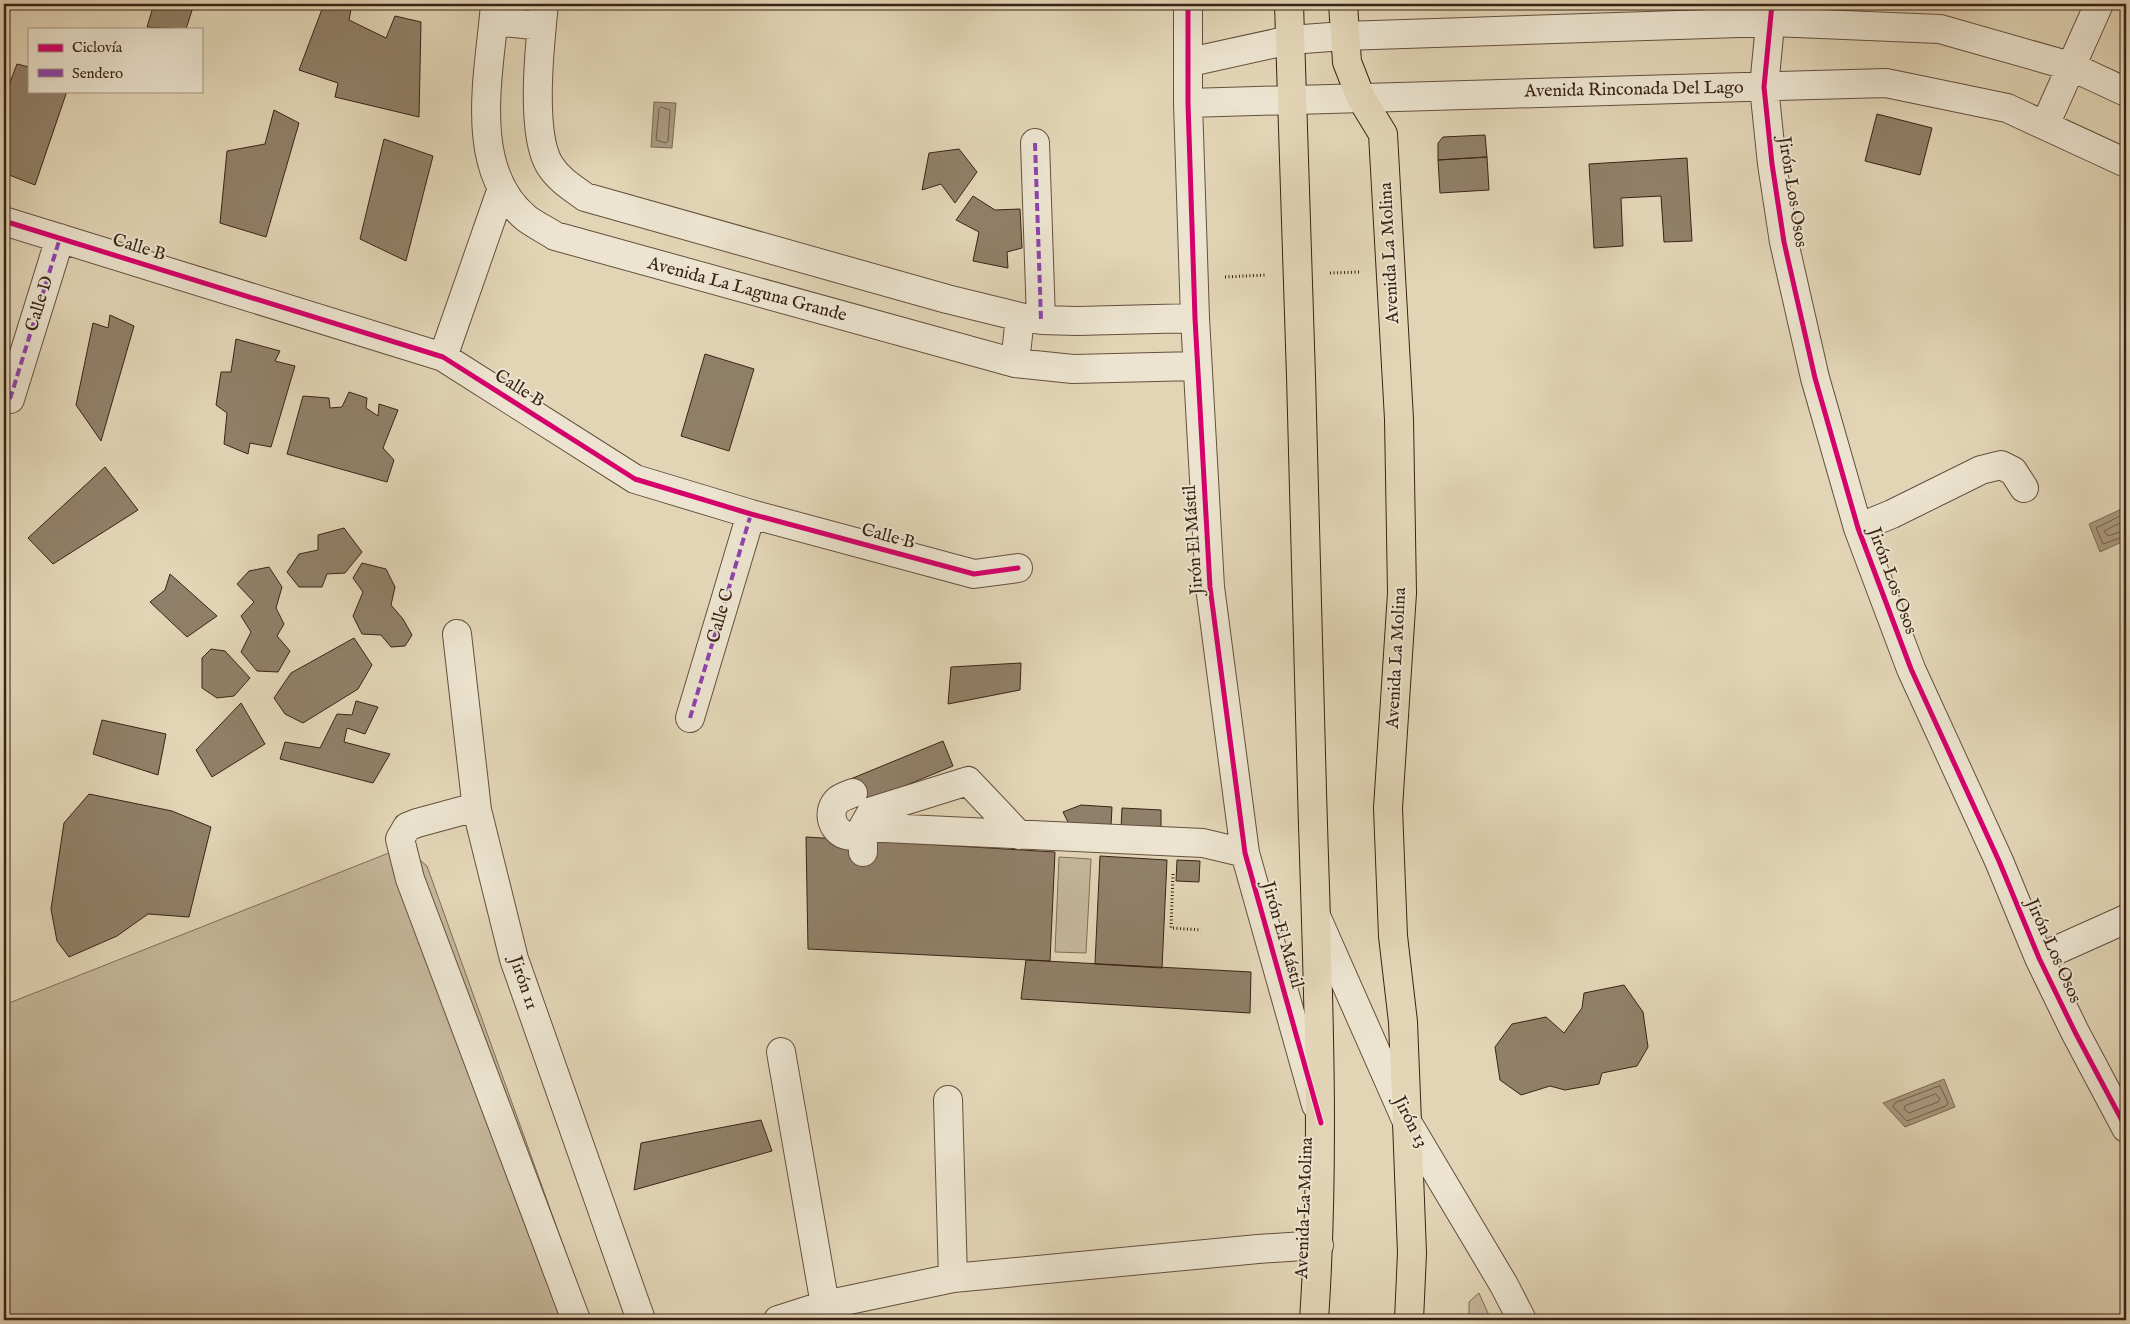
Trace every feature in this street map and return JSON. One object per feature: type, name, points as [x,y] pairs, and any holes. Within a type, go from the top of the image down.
[{"type":"main road","name":"Avenida La Molina","points":[[1289,4],[1302,391],[1321,1123],[1319,1245],[1314,1320]]},
{"type":"main road","name":"Avenida La Molina","points":[[1343,4],[1347,62],[1361,98],[1383,134],[1400,419],[1402,593],[1388,808],[1393,936],[1403,1022],[1412,1253],[1409,1320]]},
{"type":"street","name":"Jirón El Mástil","points":[[1188,4],[1190,62],[1188,103],[1196,366],[1210,587],[1246,853],[1321,1123]]},
{"type":"street","points":[[2044,125],[2099,4]]},
{"type":"street","points":[[495,12],[543,15],[539,136],[548,163],[563,182],[585,197],[947,299],[1030,318],[1195,318]]},
{"type":"street","name":"Avenida La Laguna Grande","points":[[495,12],[486,115],[489,158],[502,188],[525,217],[555,236],[1015,363],[1073,369],[1196,366]]},
{"type":"street","points":[[1190,62],[1290,40],[1771,13],[1940,29],[2070,66],[2126,92]]},
{"type":"street","name":"Jirón Los Osos","points":[[1771,13],[1764,87],[1772,164],[1798,310],[1835,453],[1858,528],[1911,669],[1999,861],[2039,958],[2075,1032],[2126,1128]]},
{"type":"street","name":"Avenida Rinconada Del Lago","points":[[1188,103],[1886,83],[2007,108],[2126,162]]},
{"type":"street","points":[[1015,363],[1030,318],[1035,143]]},
{"type":"street","points":[[443,357],[502,188]]},
{"type":"street","name":"Calle B","points":[[4,221],[443,357],[635,479],[751,514],[974,574],[1018,568]]},
{"type":"street","name":"Calle D","points":[[10,399],[60,238]]},
{"type":"street","points":[[1858,528],[1892,514],[1981,470],[2001,465],[2013,472],[2024,488]]},
{"type":"street","name":"Calle C","points":[[690,718],[751,514]]},
{"type":"street","name":"Jirón 11","points":[[457,634],[476,807],[514,959],[641,1320]]},
{"type":"street","points":[[1019,835],[968,780],[872,812],[863,827],[1019,835],[1203,843],[1246,853]]},
{"type":"street","points":[[853,793],[838,800],[832,809],[831,816],[837,830],[844,835],[863,836],[863,852]]},
{"type":"street","points":[[476,807],[407,827],[400,839],[410,879],[576,1320]]},
{"type":"street","name":"Jirón 13","points":[[1316,916],[1407,1122],[1504,1285],[1522,1320]]},
{"type":"street","points":[[2039,958],[2126,918]]},
{"type":"street","points":[[781,1052],[825,1305]]},
{"type":"street","points":[[948,1100],[953,1278]]},
{"type":"street","points":[[778,1320],[825,1305],[953,1278],[1319,1245]]},
{"type":"shaded area","points":[[404,847],[427,866],[590,1320],[4,1320],[4,1005]]},
{"type":"shaded area","points":[[1059,857],[1091,859],[1086,953],[1055,952]]},
{"type":"shaded area","points":[[1479,1293],[1491,1320],[1469,1320],[1469,1302]]},
{"type":"water","points":[[654,102],[676,103],[672,148],[651,147]]},
{"type":"water","points":[[2126,507],[2126,540],[2100,552],[2089,524]]},
{"type":"water","points":[[1944,1079],[1955,1107],[1905,1127],[1883,1103]]},
{"type":"building","points":[[154,4],[194,4],[186,28],[147,27]]},
{"type":"building","points":[[324,4],[352,4],[349,20],[386,38],[395,16],[421,22],[419,117],[335,97],[338,83],[299,70]]},
{"type":"building","points":[[17,64],[28,67],[28,92],[67,92],[35,185],[4,173],[4,98]]},
{"type":"building","points":[[274,110],[299,123],[266,237],[220,223],[227,151],[265,144]]},
{"type":"building","points":[[1877,114],[1932,128],[1920,175],[1865,161]]},
{"type":"building","points":[[1485,135],[1487,157],[1438,160],[1438,143],[1443,137]]},
{"type":"building","points":[[384,139],[433,156],[406,261],[360,239]]},
{"type":"building","points":[[959,149],[977,172],[955,203],[941,184],[922,190],[929,153]]},
{"type":"building","points":[[1487,157],[1489,190],[1440,193],[1438,160]]},
{"type":"building","points":[[1687,158],[1692,241],[1664,242],[1661,196],[1621,198],[1623,246],[1594,248],[1589,164]]},
{"type":"building","points":[[973,196],[995,210],[1020,209],[1022,248],[1007,252],[1008,268],[973,261],[979,232],[956,220]]},
{"type":"building","points":[[110,315],[134,326],[101,441],[76,405],[93,323],[108,328]]},
{"type":"building","points":[[236,339],[280,351],[275,361],[295,366],[271,447],[250,443],[248,454],[224,444],[227,413],[216,405],[221,372],[231,372]]},
{"type":"building","points":[[705,354],[754,369],[729,451],[681,436]]},
{"type":"building","points":[[349,392],[367,398],[366,408],[378,416],[379,404],[398,410],[383,448],[394,460],[387,482],[287,454],[303,396],[329,398],[330,408],[342,407]]},
{"type":"building","points":[[105,467],[138,510],[53,564],[28,538]]},
{"type":"building","points":[[344,528],[362,552],[345,573],[327,574],[322,587],[299,587],[287,572],[299,554],[318,550],[318,535]]},
{"type":"building","points":[[362,563],[386,569],[395,587],[391,605],[403,619],[412,635],[405,646],[391,647],[381,635],[362,634],[353,616],[363,592],[353,578]]},
{"type":"building","points":[[269,567],[282,587],[276,608],[284,624],[277,636],[290,651],[278,672],[257,671],[241,652],[251,632],[241,616],[254,602],[237,584],[249,571]]},
{"type":"building","points":[[170,574],[217,616],[187,637],[150,602],[165,590]]},
{"type":"building","points":[[354,638],[372,665],[358,689],[303,723],[285,714],[274,698],[291,673]]},
{"type":"building","points":[[211,649],[225,651],[250,678],[234,696],[217,698],[202,688],[202,658]]},
{"type":"building","points":[[1021,663],[1020,690],[948,704],[951,667]]},
{"type":"building","points":[[356,701],[378,707],[365,734],[347,728],[344,742],[390,754],[373,783],[280,759],[285,742],[320,748],[337,714],[352,715]]},
{"type":"building","points":[[241,703],[265,744],[212,777],[196,750]]},
{"type":"building","points":[[102,720],[166,734],[158,775],[93,754]]},
{"type":"building","points":[[943,741],[953,766],[858,805],[848,780]]},
{"type":"building","points":[[89,794],[172,811],[211,827],[189,917],[148,914],[117,936],[69,957],[57,941],[51,909],[64,823]]},
{"type":"building","points":[[1081,805],[1112,807],[1111,826],[1070,826],[1063,812]]},
{"type":"building","points":[[1122,808],[1161,810],[1161,831],[1121,828]]},
{"type":"building","points":[[806,837],[1055,852],[1050,961],[808,949]]},
{"type":"building","points":[[1100,856],[1167,860],[1162,968],[1095,964]]},
{"type":"building","points":[[1177,860],[1200,861],[1199,882],[1176,881]]},
{"type":"building","points":[[1026,960],[1251,972],[1250,1013],[1021,999]]},
{"type":"building","points":[[1624,985],[1643,1012],[1648,1047],[1637,1066],[1602,1073],[1599,1084],[1565,1090],[1550,1086],[1521,1095],[1500,1080],[1495,1047],[1512,1024],[1546,1017],[1564,1033],[1582,1008],[1584,993]]},
{"type":"building","points":[[761,1120],[772,1151],[634,1190],[641,1143]]},
{"type":"marked path","points":[[1035,143],[1041,320]]},
{"type":"marked path","points":[[10,399],[60,238]]},
{"type":"marked path","points":[[690,718],[751,514]]},
{"type":"cycle path","points":[[1188,4],[1188,103],[1195,318],[1210,587],[1245,853],[1321,1123]]},
{"type":"cycle path","points":[[1772,4],[1764,87],[1772,164],[1784,242],[1815,378],[1858,528],[1911,669],[1999,861],[2039,958],[2075,1032],[2126,1128]]},
{"type":"cycle path","points":[[4,221],[443,357],[635,479],[751,514],[974,574],[1018,568]]}]
